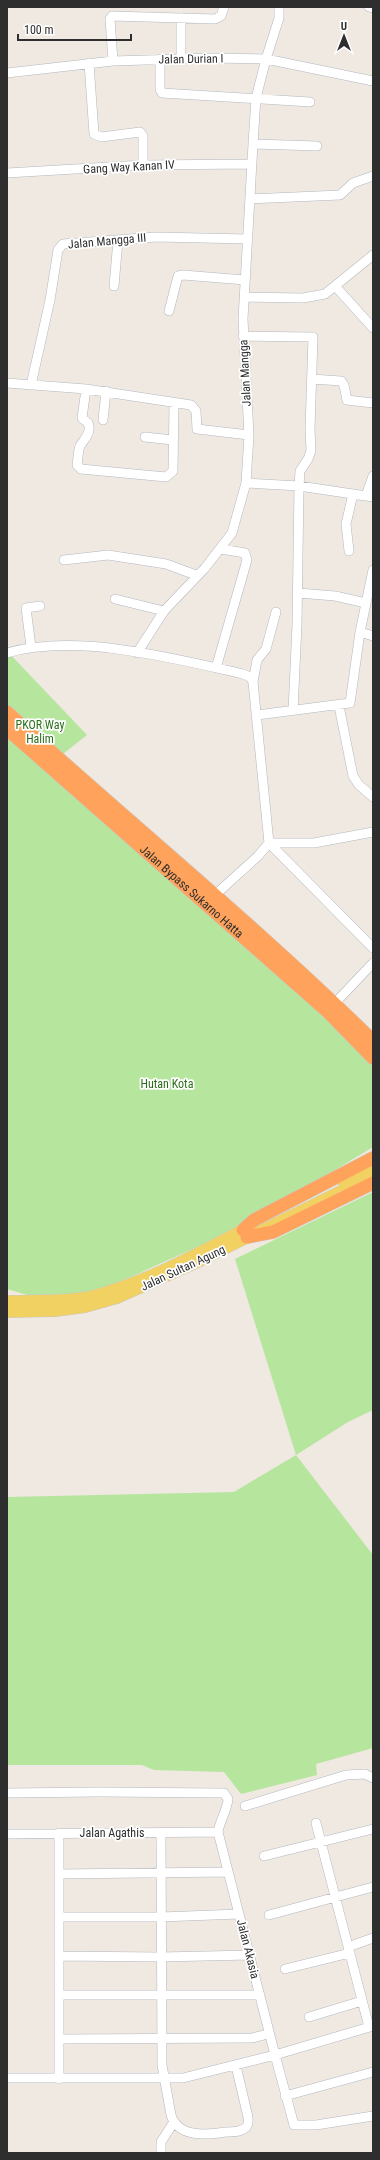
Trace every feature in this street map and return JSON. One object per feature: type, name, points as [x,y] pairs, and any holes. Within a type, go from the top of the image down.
[{"type":"highway","name":"Jalan Bypass Sukarno Hatta","points":[[7,712],[215,895],[239,925],[373,1058]]},
{"type":"highway","name":"Jalan Bypass Sukarno Hatta","points":[[7,729],[239,925],[335,1003],[373,1041]]},
{"type":"highway","points":[[245,1234],[254,1220],[373,1158]]},
{"type":"highway","points":[[245,1234],[273,1232],[373,1184]]},
{"type":"main road","points":[[347,1183],[373,1166]]},
{"type":"main road","points":[[347,1183],[373,1175]]},
{"type":"main road","name":"Jalan Sultan Agung","points":[[7,1312],[55,1311],[85,1307],[117,1298],[162,1279],[245,1234],[347,1183]]},
{"type":"main road","name":"Jalan Sultan Agung","points":[[7,1301],[58,1300],[91,1296],[122,1286],[245,1234]]},
{"type":"street","points":[[113,61],[110,19],[112,16],[218,19],[224,7]]},
{"type":"street","name":"Jalan Mangga","points":[[137,653],[164,611],[221,549],[232,533],[246,483],[249,435],[243,336],[245,280],[251,199],[251,164],[256,98],[266,59],[276,31],[279,18],[279,7]]},
{"type":"street","points":[[369,7],[373,8]]},
{"type":"street","points":[[181,18],[181,58]]},
{"type":"street","name":"Jalan Durian I","points":[[7,73],[113,61],[181,58],[266,59],[373,80]]},
{"type":"street","points":[[160,59],[160,89],[162,93],[310,102]]},
{"type":"street","points":[[89,63],[94,134],[96,136],[140,132],[143,136],[143,165]]},
{"type":"street","points":[[253,144],[317,146]]},
{"type":"street","name":"Gang Way Kanan IV","points":[[7,173],[143,165],[251,164]]},
{"type":"street","points":[[251,199],[340,195],[353,183],[373,176]]},
{"type":"street","name":"Jalan Mangga III","points":[[31,385],[50,300],[60,246],[67,242],[178,236],[248,238]]},
{"type":"street","points":[[114,286],[118,240]]},
{"type":"street","points":[[245,297],[314,297],[325,294],[336,287],[373,255]]},
{"type":"street","points":[[168,311],[178,276],[245,280]]},
{"type":"street","points":[[336,287],[373,328]]},
{"type":"street","points":[[243,336],[313,337],[310,429],[311,451],[308,459],[300,471],[299,486],[298,593],[293,711]]},
{"type":"street","points":[[312,379],[341,382],[344,385],[347,400],[373,403]]},
{"type":"street","points":[[7,383],[86,389],[192,405],[195,408],[197,429],[249,435]]},
{"type":"street","points":[[86,389],[82,418],[88,423],[89,427],[86,439],[80,447],[77,468],[166,477],[173,471],[174,403]]},
{"type":"street","points":[[103,420],[106,392]]},
{"type":"street","points":[[146,437],[173,440]]},
{"type":"street","points":[[246,483],[299,486],[370,497],[373,476]]},
{"type":"street","points":[[349,551],[346,524],[353,494]]},
{"type":"street","points":[[216,668],[247,560],[245,553],[221,549]]},
{"type":"street","points":[[64,560],[108,555],[166,564],[196,575]]},
{"type":"street","points":[[257,715],[343,705],[352,701],[360,632],[373,570]]},
{"type":"street","points":[[298,593],[335,596],[366,603]]},
{"type":"street","points":[[115,599],[164,611]]},
{"type":"street","points":[[31,647],[26,608],[40,606]]},
{"type":"street","points":[[276,612],[268,644],[257,660],[253,682],[269,843],[373,948]]},
{"type":"street","points":[[360,632],[373,636]]},
{"type":"street","points":[[7,653],[31,647],[73,645],[172,658],[243,674],[250,677],[253,682]]},
{"type":"street","points":[[343,705],[353,776],[358,785],[373,797]]},
{"type":"street","points":[[215,895],[258,856],[269,843],[314,843],[373,832]]},
{"type":"street","points":[[335,1003],[371,967]]},
{"type":"street","points":[[245,1806],[346,1775],[365,1774],[373,1778]]},
{"type":"street","points":[[7,1793],[217,1792],[224,1794],[228,1799],[218,1832]]},
{"type":"street","points":[[7,2078],[164,2079],[194,2076],[236,2066],[371,2027],[362,2001],[316,1823]]},
{"type":"street","points":[[264,1856],[373,1829]]},
{"type":"street","name":"Jalan Agathis","points":[[7,1834],[218,1832]]},
{"type":"street","name":"Jalan Akasia","points":[[218,1832],[240,1914],[268,2034],[275,2055],[292,2122],[296,2125],[316,2125],[373,2116]]},
{"type":"street","points":[[59,1833],[59,2079]]},
{"type":"street","points":[[161,1833],[162,2039],[164,2079],[174,2122],[190,2132],[200,2135],[238,2131],[246,2128],[248,2117],[236,2066]]},
{"type":"street","points":[[59,1874],[228,1872]]},
{"type":"street","points":[[269,1915],[373,1887]]},
{"type":"street","points":[[59,1917],[161,1917],[240,1914]]},
{"type":"street","points":[[286,1969],[349,1950],[373,1938]]},
{"type":"street","points":[[59,1956],[161,1957],[250,1955]]},
{"type":"street","points":[[60,1995],[260,1995]]},
{"type":"street","points":[[309,2017],[362,2001]]},
{"type":"street","points":[[60,2039],[252,2038],[268,2034]]},
{"type":"street","points":[[285,2096],[373,2072]]},
{"type":"street","points":[[161,2153],[161,2142],[174,2122]]},
{"type":"green space","name":"Hutan Kota","points":[[7,651],[87,735],[49,765],[373,1060],[373,1147],[241,1227],[91,1295],[44,1300],[7,1289]]},
{"type":"green space","points":[[373,1192],[373,1410],[348,1422],[296,1455],[235,1259]]},
{"type":"green space","points":[[296,1455],[373,1555],[373,1748],[316,1764],[317,1775],[241,1794],[224,1772],[154,1770],[142,1765],[7,1765],[7,1497],[234,1492]]},
{"type":"park label","name":"PKOR Way Halim","points":[[40,732]]}]
